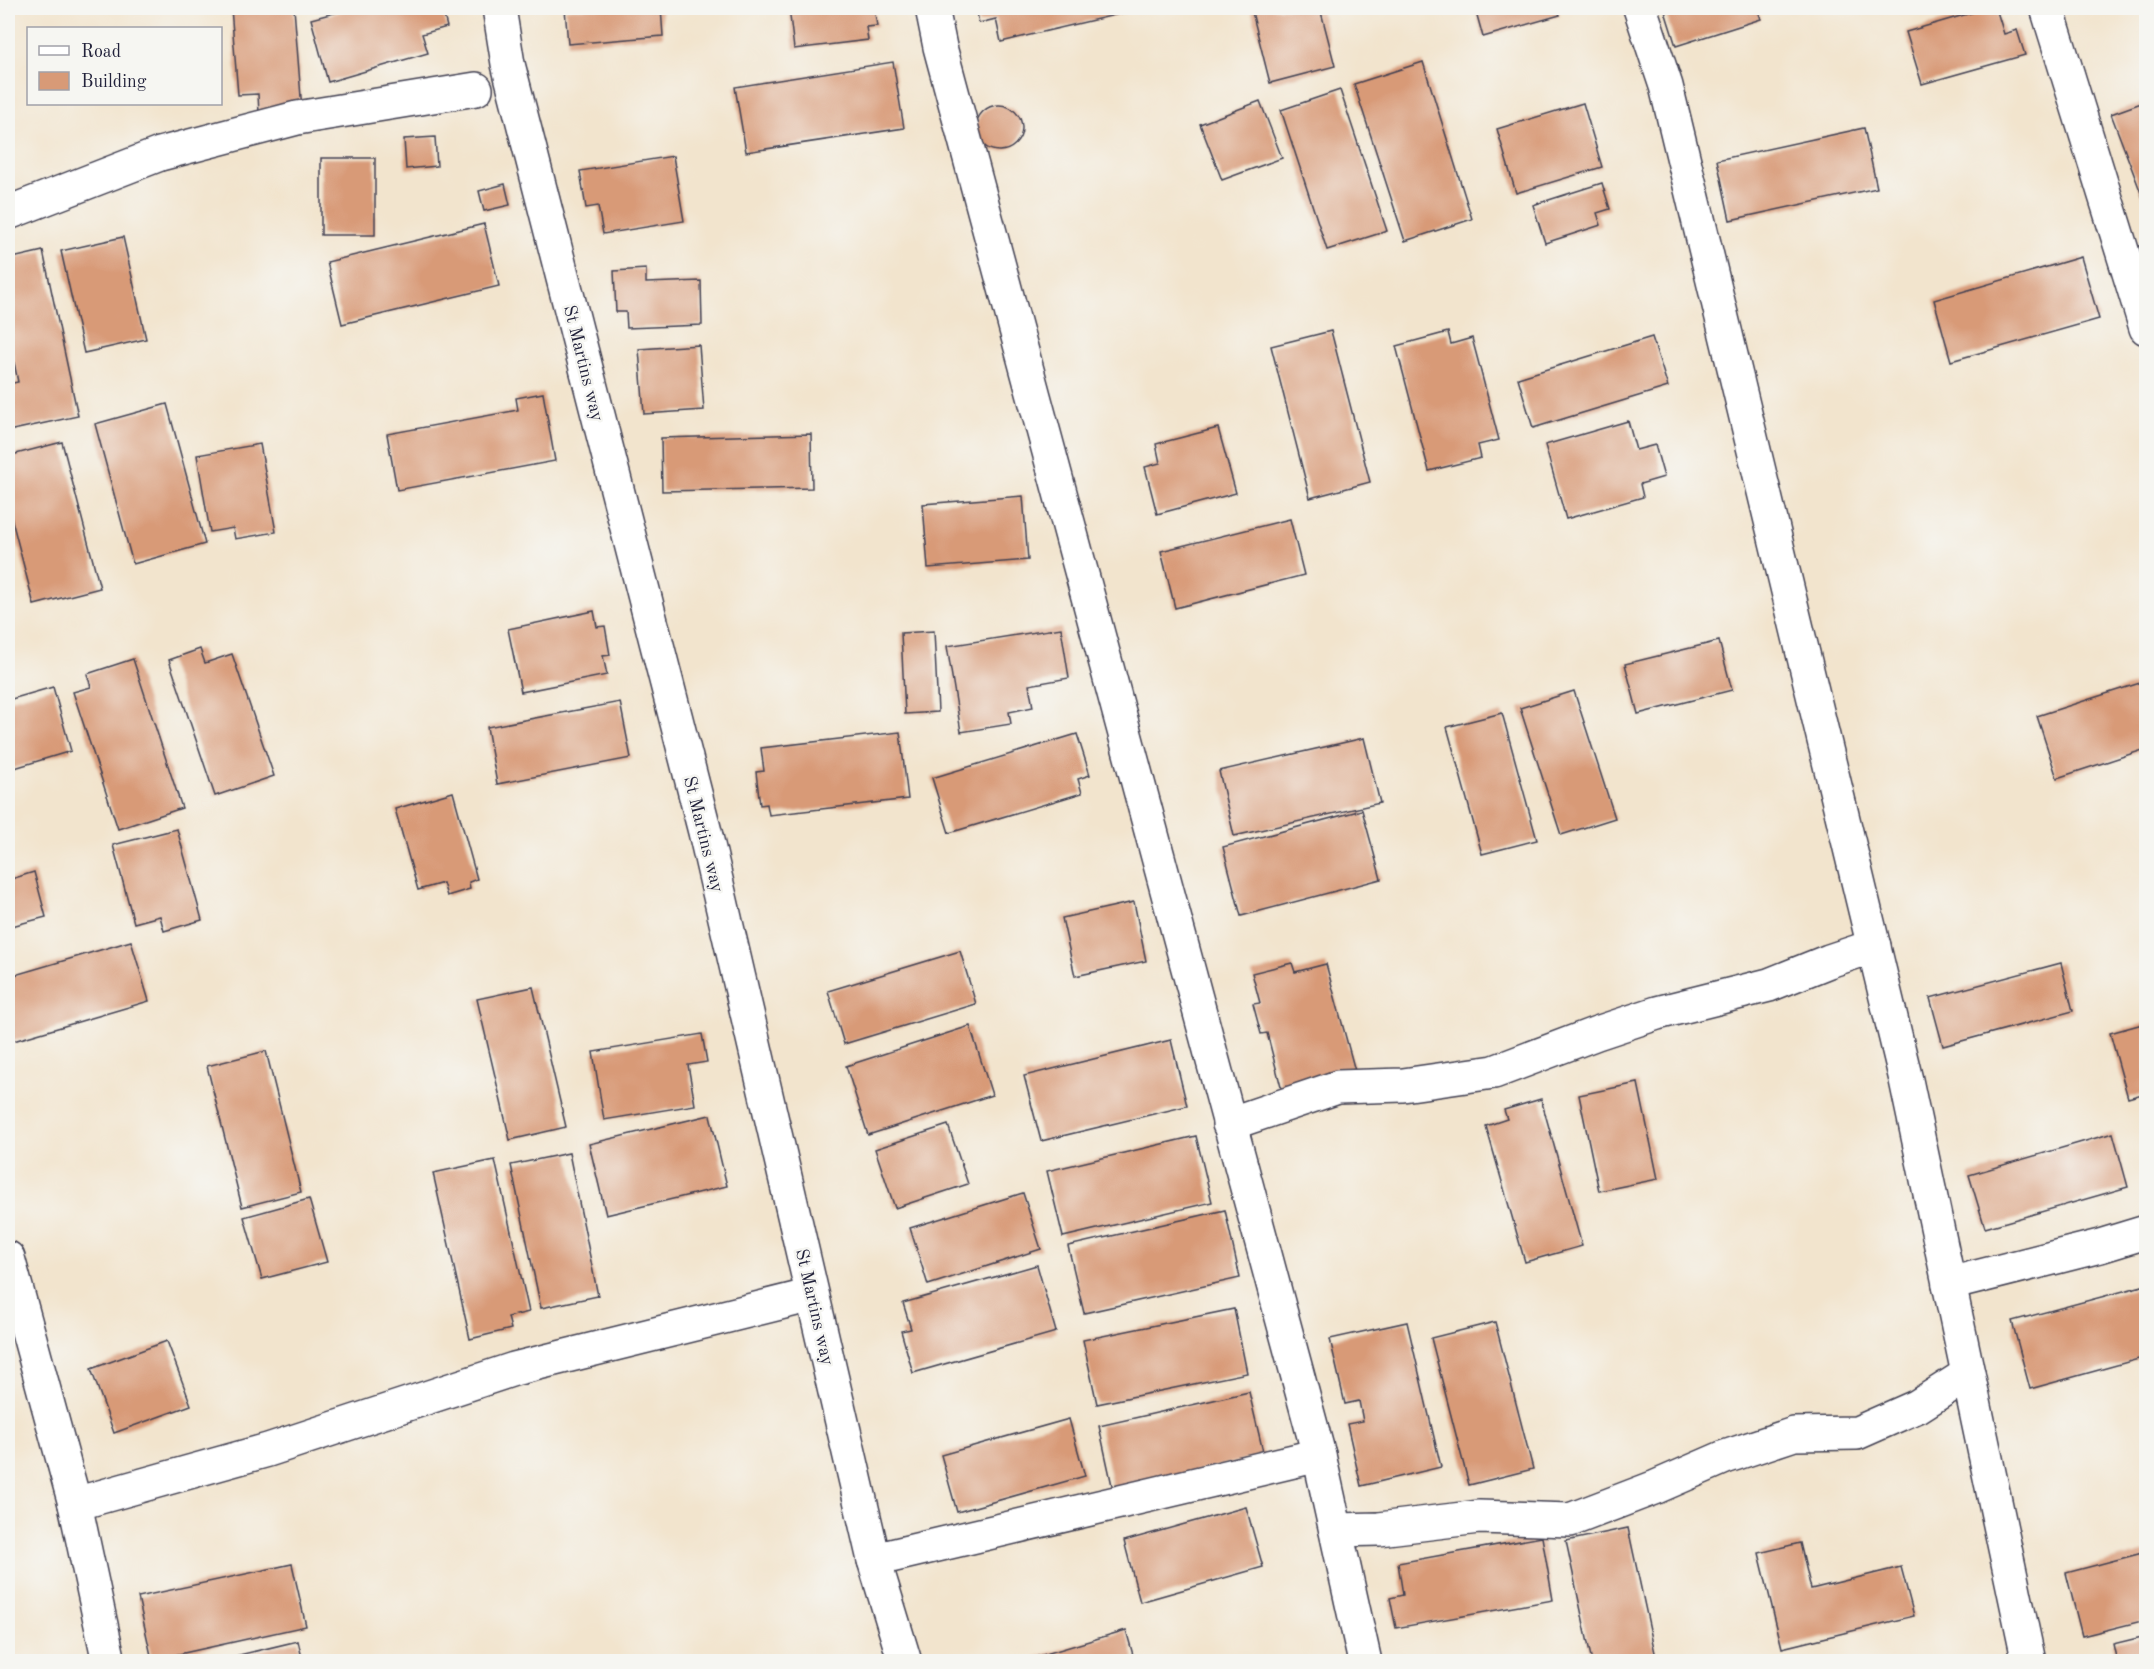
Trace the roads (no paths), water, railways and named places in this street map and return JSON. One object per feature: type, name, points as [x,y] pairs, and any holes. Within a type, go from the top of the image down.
[{"type":"street","name":"St Martins way","points":[[499,8],[508,64],[705,832],[874,1560],[905,1662]]},
{"type":"street","points":[[932,8],[1318,1455],[1365,1662]]},
{"type":"street","points":[[1640,8],[1666,86],[1906,1080],[2030,1662]]},
{"type":"street","points":[[2047,8],[2146,328]]},
{"type":"street","points":[[8,213],[160,154],[286,121],[476,89]]},
{"type":"street","points":[[1229,1124],[1338,1087],[1403,1085],[1494,1072],[1597,1033],[1647,1017],[1769,985],[1874,946]]},
{"type":"street","points":[[1950,1284],[2146,1232]]},
{"type":"street","points":[[8,1258],[75,1504],[109,1662]]},
{"type":"street","points":[[75,1504],[268,1450],[514,1369],[812,1295]]},
{"type":"street","points":[[1336,1530],[1379,1529],[1479,1517],[1570,1520],[1656,1487],[1725,1457],[1794,1434],[1857,1433],[1918,1406],[1968,1374]]},
{"type":"street","points":[[874,1560],[1318,1455]]}]
